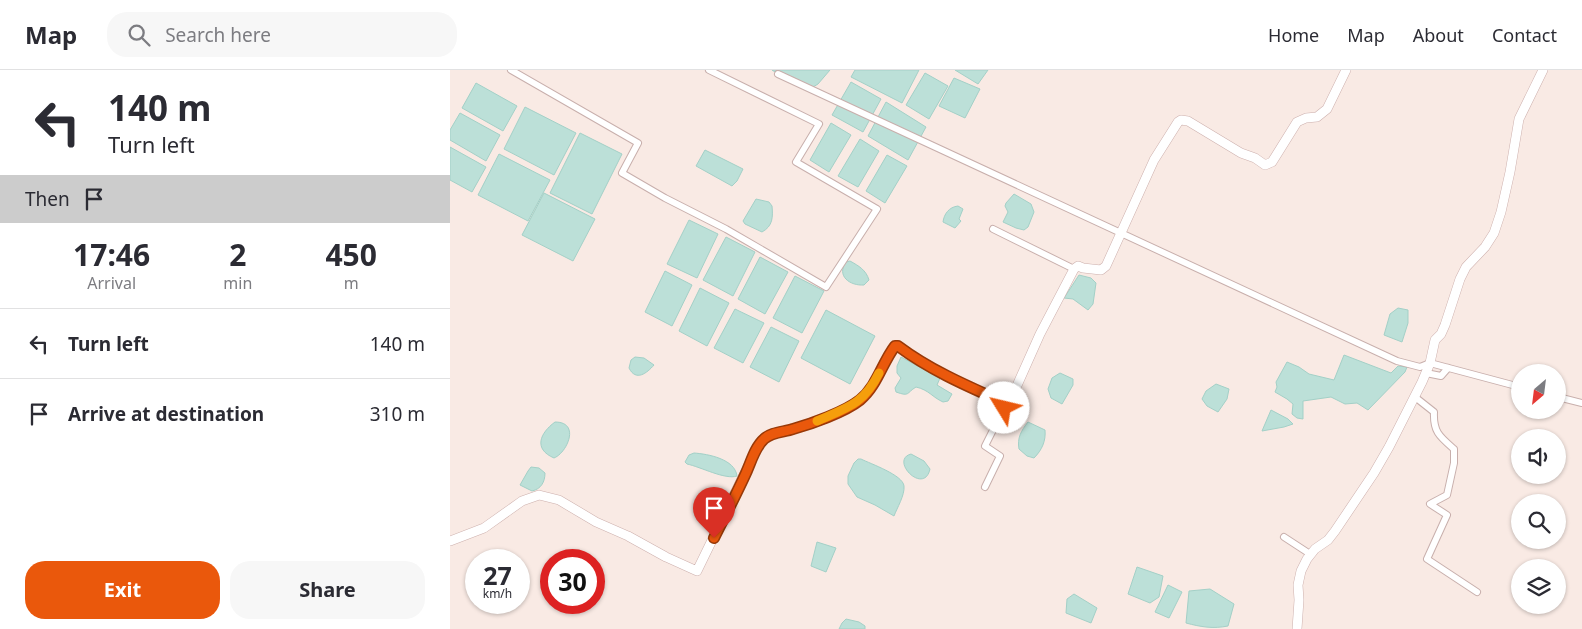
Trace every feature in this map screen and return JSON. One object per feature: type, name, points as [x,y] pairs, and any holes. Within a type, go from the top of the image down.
[{"type":"street","points":[[511,70],[638,143],[622,173],[665,198],[734,233],[826,287],[877,209],[796,162],[819,124],[709,70]]},
{"type":"street","points":[[993,229],[1074,268],[1078,266],[1101,270],[1105,268],[1154,160],[1180,120],[1188,121],[1242,153],[1266,164],[1272,162],[1296,122],[1306,118],[1318,117],[1327,109],[1346,70]]},
{"type":"street","points":[[1296,629],[1301,571],[1314,549],[1328,540],[1335,531],[1390,447],[1426,373],[1435,340],[1441,334],[1460,279],[1466,267],[1488,244],[1494,233],[1510,172],[1519,119],[1543,70]]},
{"type":"street","points":[[778,74],[1397,361],[1420,367],[1430,363],[1511,385]]},
{"type":"street","points":[[1003,402],[1015,390],[1040,334],[1074,268]]},
{"type":"street","points":[[450,541],[484,528],[522,501],[539,495],[559,500],[596,522],[697,571],[756,452],[765,438],[771,434],[803,426],[845,409],[859,401],[870,389],[895,346],[968,387],[1003,402]]},
{"type":"street","points":[[1426,373],[1442,376],[1448,368]]},
{"type":"street","points":[[1415,397],[1434,412],[1436,432],[1454,449],[1454,462],[1447,496],[1430,504],[1447,515],[1427,559],[1477,592]]},
{"type":"street","points":[[1566,399],[1582,403]]},
{"type":"street","points":[[985,487],[1000,456],[985,446],[1004,408],[1003,402]]},
{"type":"street","points":[[1284,536],[1310,554]]},
{"type":"water","points":[[772,70],[830,70],[813,87]]},
{"type":"water","points":[[855,70],[919,70],[902,103],[851,77]]},
{"type":"water","points":[[955,70],[988,70],[978,84]]},
{"type":"water","points":[[925,73],[948,86],[929,119],[906,105]]},
{"type":"water","points":[[954,78],[980,89],[965,118],[939,106]]},
{"type":"water","points":[[851,82],[881,99],[863,132],[832,115]]},
{"type":"water","points":[[476,83],[517,106],[503,131],[462,108]]},
{"type":"water","points":[[886,102],[926,127],[908,160],[868,136]]},
{"type":"water","points":[[525,107],[576,133],[554,175],[504,149]]},
{"type":"water","points":[[460,113],[500,135],[486,161],[450,140],[450,130]]},
{"type":"water","points":[[831,123],[851,135],[829,172],[810,160]]},
{"type":"water","points":[[580,133],[622,154],[592,214],[550,193]]},
{"type":"water","points":[[860,139],[879,151],[858,187],[838,176]]},
{"type":"water","points":[[450,147],[486,167],[472,192],[450,180]]},
{"type":"water","points":[[705,150],[743,169],[732,186],[696,166]]},
{"type":"water","points":[[499,154],[550,180],[528,221],[478,195]]},
{"type":"water","points":[[887,155],[907,166],[885,203],[866,191]]},
{"type":"water","points":[[544,193],[595,219],[573,261],[522,235]]},
{"type":"water","points":[[1014,194],[1031,204],[1034,212],[1028,227],[1024,230],[1003,222],[1008,212],[1005,206],[1006,203]]},
{"type":"water","points":[[756,199],[769,202],[772,206],[772,221],[766,230],[762,232],[745,224],[743,221]]},
{"type":"water","points":[[958,206],[963,209],[959,219],[961,221],[955,228],[943,222],[944,216],[948,211]]},
{"type":"water","points":[[689,220],[718,234],[697,278],[667,264]]},
{"type":"water","points":[[726,237],[755,252],[733,296],[703,280]]},
{"type":"water","points":[[760,257],[788,272],[765,314],[738,299]]},
{"type":"water","points":[[850,261],[866,274],[869,280],[864,285],[854,284],[844,276],[843,267],[846,262]]},
{"type":"water","points":[[665,271],[692,285],[672,326],[645,312]]},
{"type":"water","points":[[1079,275],[1091,278],[1096,283],[1093,304],[1088,310],[1073,299],[1064,298]]},
{"type":"water","points":[[795,276],[824,291],[802,333],[773,318]]},
{"type":"water","points":[[700,288],[729,303],[707,346],[679,331]]},
{"type":"water","points":[[1398,308],[1408,310],[1408,323],[1402,342],[1384,335],[1390,314]]},
{"type":"water","points":[[735,309],[764,323],[743,363],[714,348]]},
{"type":"water","points":[[826,310],[875,336],[850,384],[801,358]]},
{"type":"water","points":[[771,327],[799,341],[779,382],[750,367]]},
{"type":"water","points":[[1344,355],[1391,373],[1398,366],[1407,367],[1405,372],[1368,410],[1357,403],[1345,404],[1331,397],[1303,401],[1303,419],[1297,418],[1292,414],[1293,404],[1275,392],[1276,382],[1287,362],[1309,374],[1334,380]]},
{"type":"water","points":[[635,357],[644,358],[654,365],[642,375],[635,375],[629,368],[631,360]]},
{"type":"water","points":[[901,357],[940,378],[937,385],[952,394],[948,401],[943,402],[916,387],[908,394],[896,392],[895,388],[901,378],[897,373],[897,366]]},
{"type":"water","points":[[1060,373],[1073,379],[1073,385],[1062,404],[1051,398],[1048,389],[1052,378]]},
{"type":"water","points":[[1216,384],[1229,389],[1227,399],[1218,412],[1207,406],[1202,399],[1206,391]]},
{"type":"water","points":[[1271,410],[1288,419],[1293,424],[1262,431]]},
{"type":"water","points":[[555,422],[563,423],[570,432],[567,444],[559,455],[554,458],[543,450],[541,441],[546,431]]},
{"type":"water","points":[[1028,422],[1045,430],[1043,445],[1034,458],[1027,456],[1019,449],[1020,435]]},
{"type":"water","points":[[694,453],[720,458],[731,465],[737,476],[720,475],[687,464],[685,462],[689,455]]},
{"type":"water","points":[[911,454],[924,461],[930,469],[927,476],[921,479],[916,478],[906,469],[905,457]]},
{"type":"water","points":[[858,459],[886,470],[902,482],[904,486],[903,493],[894,516],[857,497],[848,484],[848,476]]},
{"type":"water","points":[[531,467],[539,468],[545,473],[542,485],[532,491],[520,485]]},
{"type":"water","points":[[817,542],[836,548],[826,572],[811,566]]},
{"type":"water","points":[[1137,567],[1163,576],[1159,597],[1150,603],[1128,594]]},
{"type":"water","points":[[1168,585],[1182,592],[1169,618],[1155,612]]},
{"type":"water","points":[[1210,589],[1234,604],[1228,626],[1207,627],[1186,623],[1189,591]]},
{"type":"water","points":[[1074,594],[1097,608],[1091,623],[1066,613],[1067,599]]},
{"type":"water","points":[[846,619],[859,622],[865,626],[865,629],[839,629]]},
{"type":"slow traffic","points":[[817,421],[859,401],[870,389],[879,373]]},
{"type":"route","points":[[714,538],[760,444],[765,438],[771,434],[803,426],[845,409],[859,401],[870,389],[895,346],[968,387],[1003,402],[1004,408]]}]
